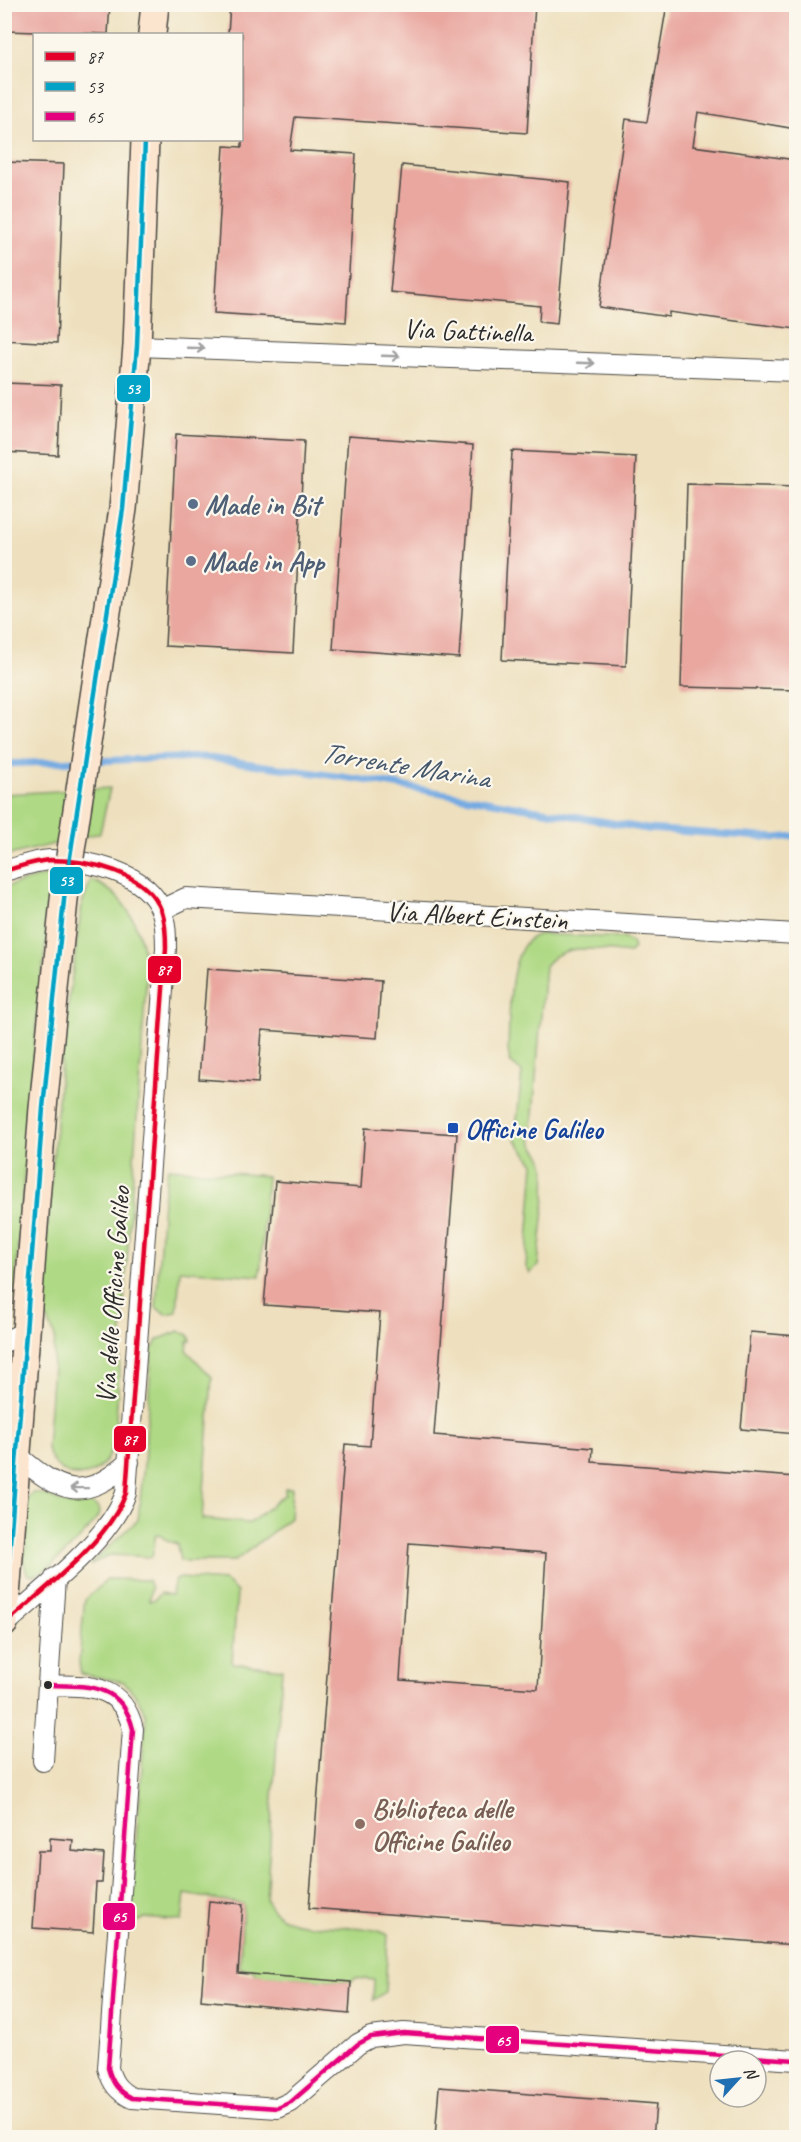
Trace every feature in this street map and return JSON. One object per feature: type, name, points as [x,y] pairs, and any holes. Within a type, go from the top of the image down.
[{"type":"street","points":[[152,33],[155,4]]},
{"type":"street","points":[[4,1624],[9,1496],[16,1455],[15,1337],[43,1108],[65,890],[123,508],[138,346],[145,141]]},
{"type":"street","name":"Via Gattinella","points":[[138,346],[796,371]]},
{"type":"street","points":[[4,871],[49,860],[99,866],[123,874],[143,887],[161,910]]},
{"type":"street","name":"Via Albert Einstein","points":[[161,910],[186,898],[796,934]]},
{"type":"street","name":"Via delle Officine Galileo","points":[[4,1624],[112,1522],[126,1493],[166,948],[161,910]]},
{"type":"street","points":[[16,1455],[57,1484],[85,1490],[113,1476],[129,1462]]},
{"type":"street","points":[[43,1761],[55,1578]]},
{"type":"street","points":[[48,1685],[94,1687],[110,1694],[129,1712],[133,1729],[108,2068],[111,2082],[122,2093],[132,2098],[278,2108],[291,2102],[358,2044],[371,2037],[404,2032],[796,2060]]},
{"type":"green space","points":[[110,788],[100,833],[5,856],[5,794]]},
{"type":"green space","points":[[43,876],[54,876],[37,1016],[14,1296],[5,1310],[5,887]]},
{"type":"green space","points":[[91,880],[106,888],[128,910],[144,954],[146,986],[115,1433],[111,1450],[99,1468],[91,1473],[73,1475],[57,1466],[47,1449],[55,1337],[48,1320],[41,1313],[41,1305],[62,1050],[82,904]]},
{"type":"green space","points":[[541,934],[623,938],[632,942],[634,948],[630,953],[573,949],[553,958],[545,966],[531,1139],[544,1163],[545,1199],[538,1266],[530,1273],[526,1267],[534,1164],[515,1139],[522,1072],[510,1062],[508,1050],[510,1002],[515,966],[521,950],[529,939]]},
{"type":"green space","points":[[168,1168],[267,1176],[260,1276],[180,1270],[177,1312],[167,1314],[156,1308],[163,1199]]},
{"type":"green space","points":[[179,1331],[189,1335],[191,1341],[188,1341],[187,1351],[212,1377],[202,1519],[250,1523],[285,1494],[285,1488],[292,1488],[290,1518],[235,1561],[180,1561],[177,1544],[156,1534],[152,1557],[111,1555],[89,1565],[138,1520],[152,1349],[159,1339]]},
{"type":"green space","points":[[33,1493],[65,1503],[92,1504],[98,1508],[99,1513],[90,1527],[71,1547],[43,1571],[33,1575],[27,1574],[24,1564],[28,1498]]},
{"type":"green space","points":[[180,1578],[225,1581],[237,1592],[232,1663],[282,1669],[266,1899],[275,1912],[288,1920],[321,1926],[357,1927],[388,1935],[385,1992],[373,2000],[374,1980],[355,1978],[351,1982],[255,1975],[254,1970],[240,1968],[243,1904],[185,1894],[182,1921],[144,1918],[139,1921],[130,1920],[146,1715],[137,1697],[124,1682],[81,1674],[79,1663],[85,1600],[108,1579],[148,1580],[151,1588],[149,1600],[154,1600],[161,1593],[171,1595],[175,1580]]},
{"type":"building","points":[[4,4],[110,4],[108,33],[4,31]]},
{"type":"building","points":[[230,4],[535,4],[527,133],[295,117],[290,150],[356,154],[346,322],[214,313],[224,146],[242,147],[243,141],[243,33],[228,33]]},
{"type":"building","points":[[667,4],[796,4],[796,129],[698,112],[693,146],[796,160],[796,329],[669,312],[669,317],[599,307],[626,119],[647,122]]},
{"type":"building","points":[[4,162],[64,164],[57,343],[4,340]]},
{"type":"building","points":[[402,165],[570,182],[557,324],[539,322],[540,306],[390,292]]},
{"type":"building","points":[[4,383],[61,385],[58,455],[4,452]]},
{"type":"building","points":[[176,434],[304,441],[293,653],[165,646]]},
{"type":"building","points":[[348,436],[473,445],[459,658],[333,649]]},
{"type":"building","points":[[512,451],[636,457],[626,666],[502,660]]},
{"type":"building","points":[[687,484],[796,487],[796,690],[681,687]]},
{"type":"building","points":[[207,969],[381,981],[377,1038],[262,1030],[258,1083],[199,1079]]},
{"type":"building","points":[[365,1128],[457,1134],[434,1435],[593,1448],[592,1462],[796,1477],[796,1945],[309,1908],[345,1444],[370,1446],[380,1313],[264,1305],[275,1181],[361,1188]],"holes":[[[409,1543],[546,1553],[538,1689],[400,1680]]]},
{"type":"building","points":[[750,1332],[796,1336],[796,1434],[741,1429]]},
{"type":"building","points":[[50,1838],[73,1840],[72,1851],[104,1854],[102,1883],[96,1883],[93,1932],[33,1928],[38,1851],[50,1851]]},
{"type":"building","points":[[209,1901],[243,1904],[238,1973],[351,1982],[349,2014],[201,2000]]},
{"type":"building","points":[[439,2087],[656,2104],[653,2138],[435,2138]]},
{"type":"waterway","name":"Torrente Marina","points":[[91,761],[202,757],[378,782],[647,829],[776,838],[796,836]]},
{"type":"waterway","name":"Torrente Marina","points":[[4,764],[77,761]]},
{"type":"transit line","name":"53","points":[[4,1623],[43,1108],[65,890],[123,509],[137,346],[145,141]]},
{"type":"transit line","name":"87","points":[[4,871],[50,860],[81,862],[130,878],[154,898],[162,912],[166,948],[126,1493],[117,1511],[90,1547],[4,1625]]},
{"type":"transit line","name":"65","points":[[48,1685],[89,1687],[112,1695],[128,1714],[133,1729],[108,2068],[116,2086],[132,2098],[278,2108],[291,2102],[358,2044],[371,2037],[404,2033],[796,2060]]},
{"type":"place","name":"Made in Bit","points":[[193,504]]},
{"type":"place","name":"Made in App","points":[[191,561]]},
{"type":"place","name":"Officine Galileo","points":[[453,1128]]},
{"type":"place","name":"Biblioteca delle Officine Galileo","points":[[360,1824]]}]
